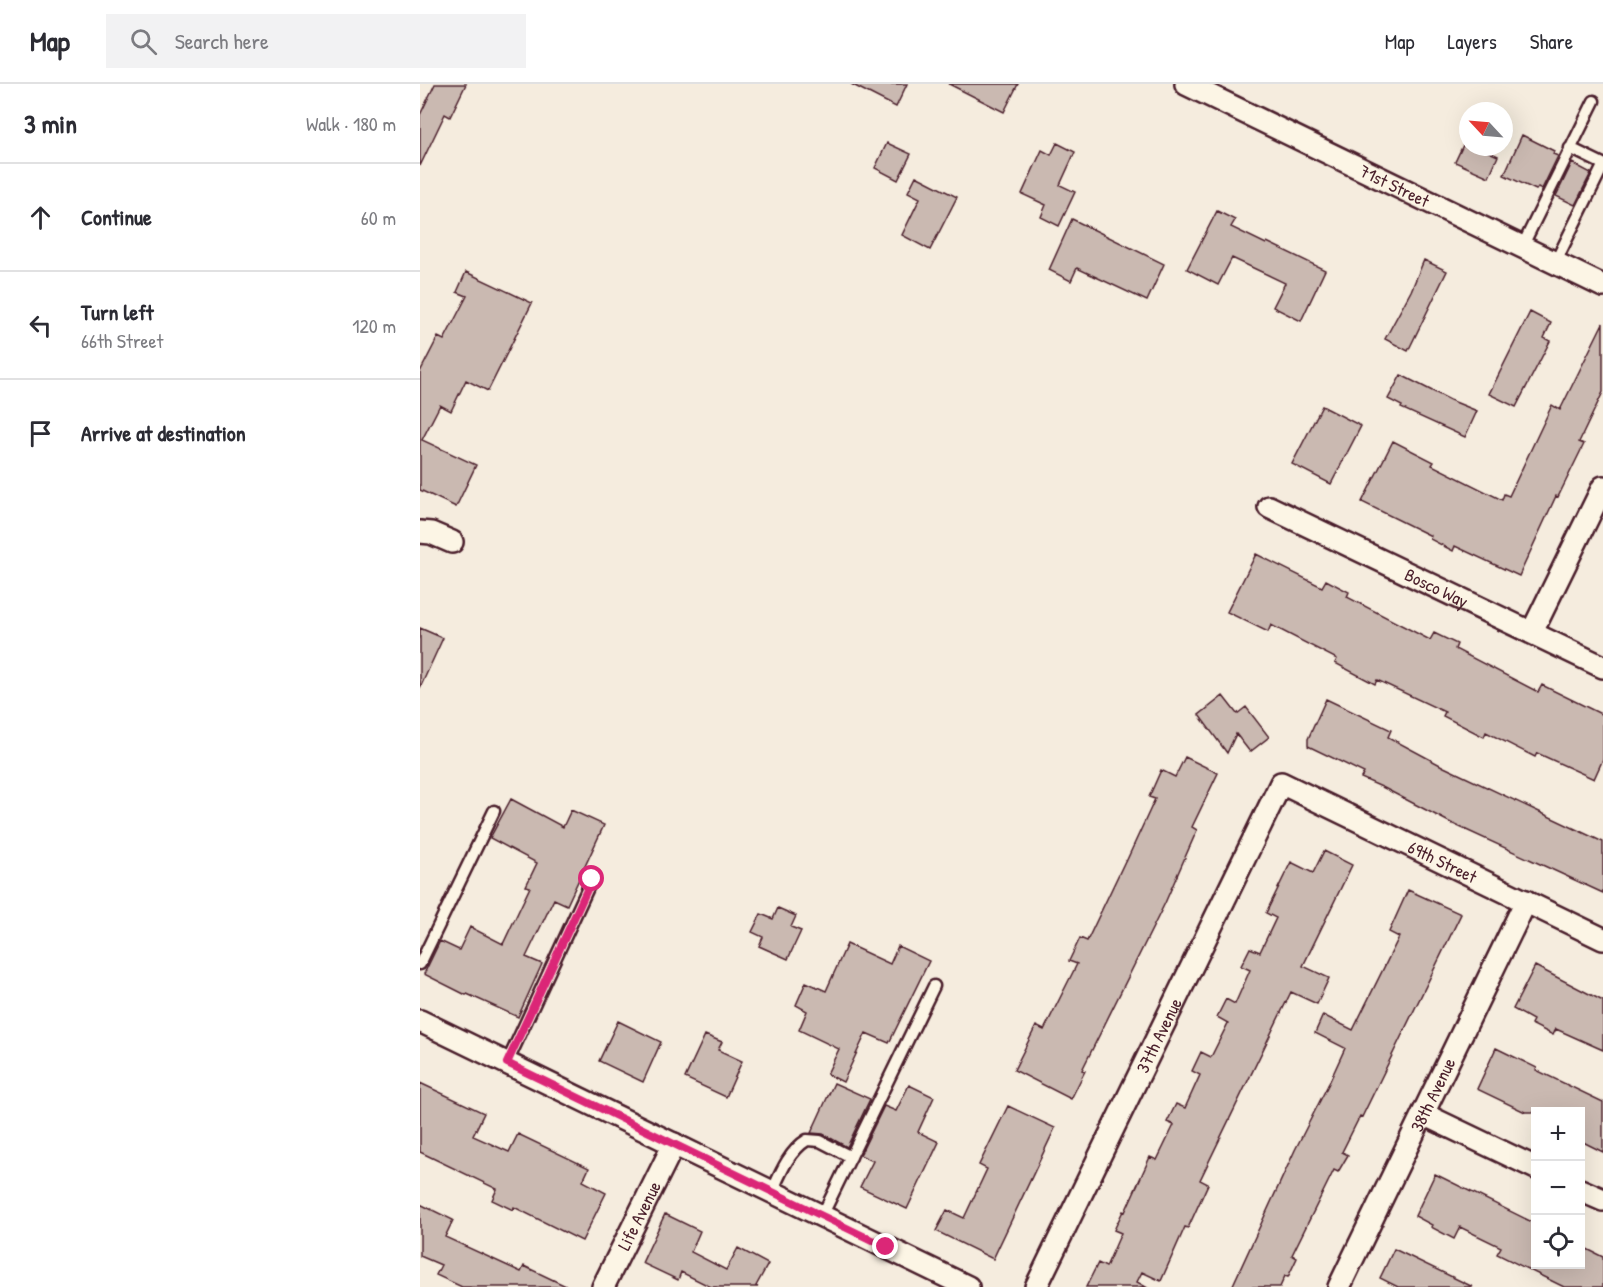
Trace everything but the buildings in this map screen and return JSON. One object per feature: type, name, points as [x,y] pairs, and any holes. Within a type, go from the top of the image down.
[{"type":"street","name":"71st Street","points":[[1186,84],[1603,286]]},
{"type":"street","points":[[1532,632],[1603,487]]},
{"type":"street","name":"Bosco Way","points":[[1269,507],[1603,667]]},
{"type":"street","points":[[420,532],[431,533],[452,542]]},
{"type":"street","name":"69th Street","points":[[1281,783],[1603,939]]},
{"type":"street","name":"37th Avenue","points":[[1036,1287],[1281,783]]},
{"type":"street","name":"38th Avenue","points":[[1340,1287],[1526,901]]},
{"type":"street","points":[[420,1021],[968,1287]]},
{"type":"street","points":[[1423,1114],[1531,1166]]},
{"type":"street","name":"Life Avenue","points":[[603,1287],[674,1144]]},
{"type":"street","points":[[1585,1192],[1603,1200]]},
{"type":"lane","points":[[1522,247],[1594,100]]},
{"type":"lane","points":[[1556,263],[1603,165],[1570,148]]},
{"type":"lane","points":[[420,964],[494,811]]},
{"type":"lane","points":[[507,1063],[592,879]]},
{"type":"lane","points":[[822,1216],[934,986]]},
{"type":"lane","points":[[772,1192],[783,1168],[807,1140],[820,1141],[851,1156]]},
{"type":"route","points":[[592,879],[507,1063],[886,1247]]}]
